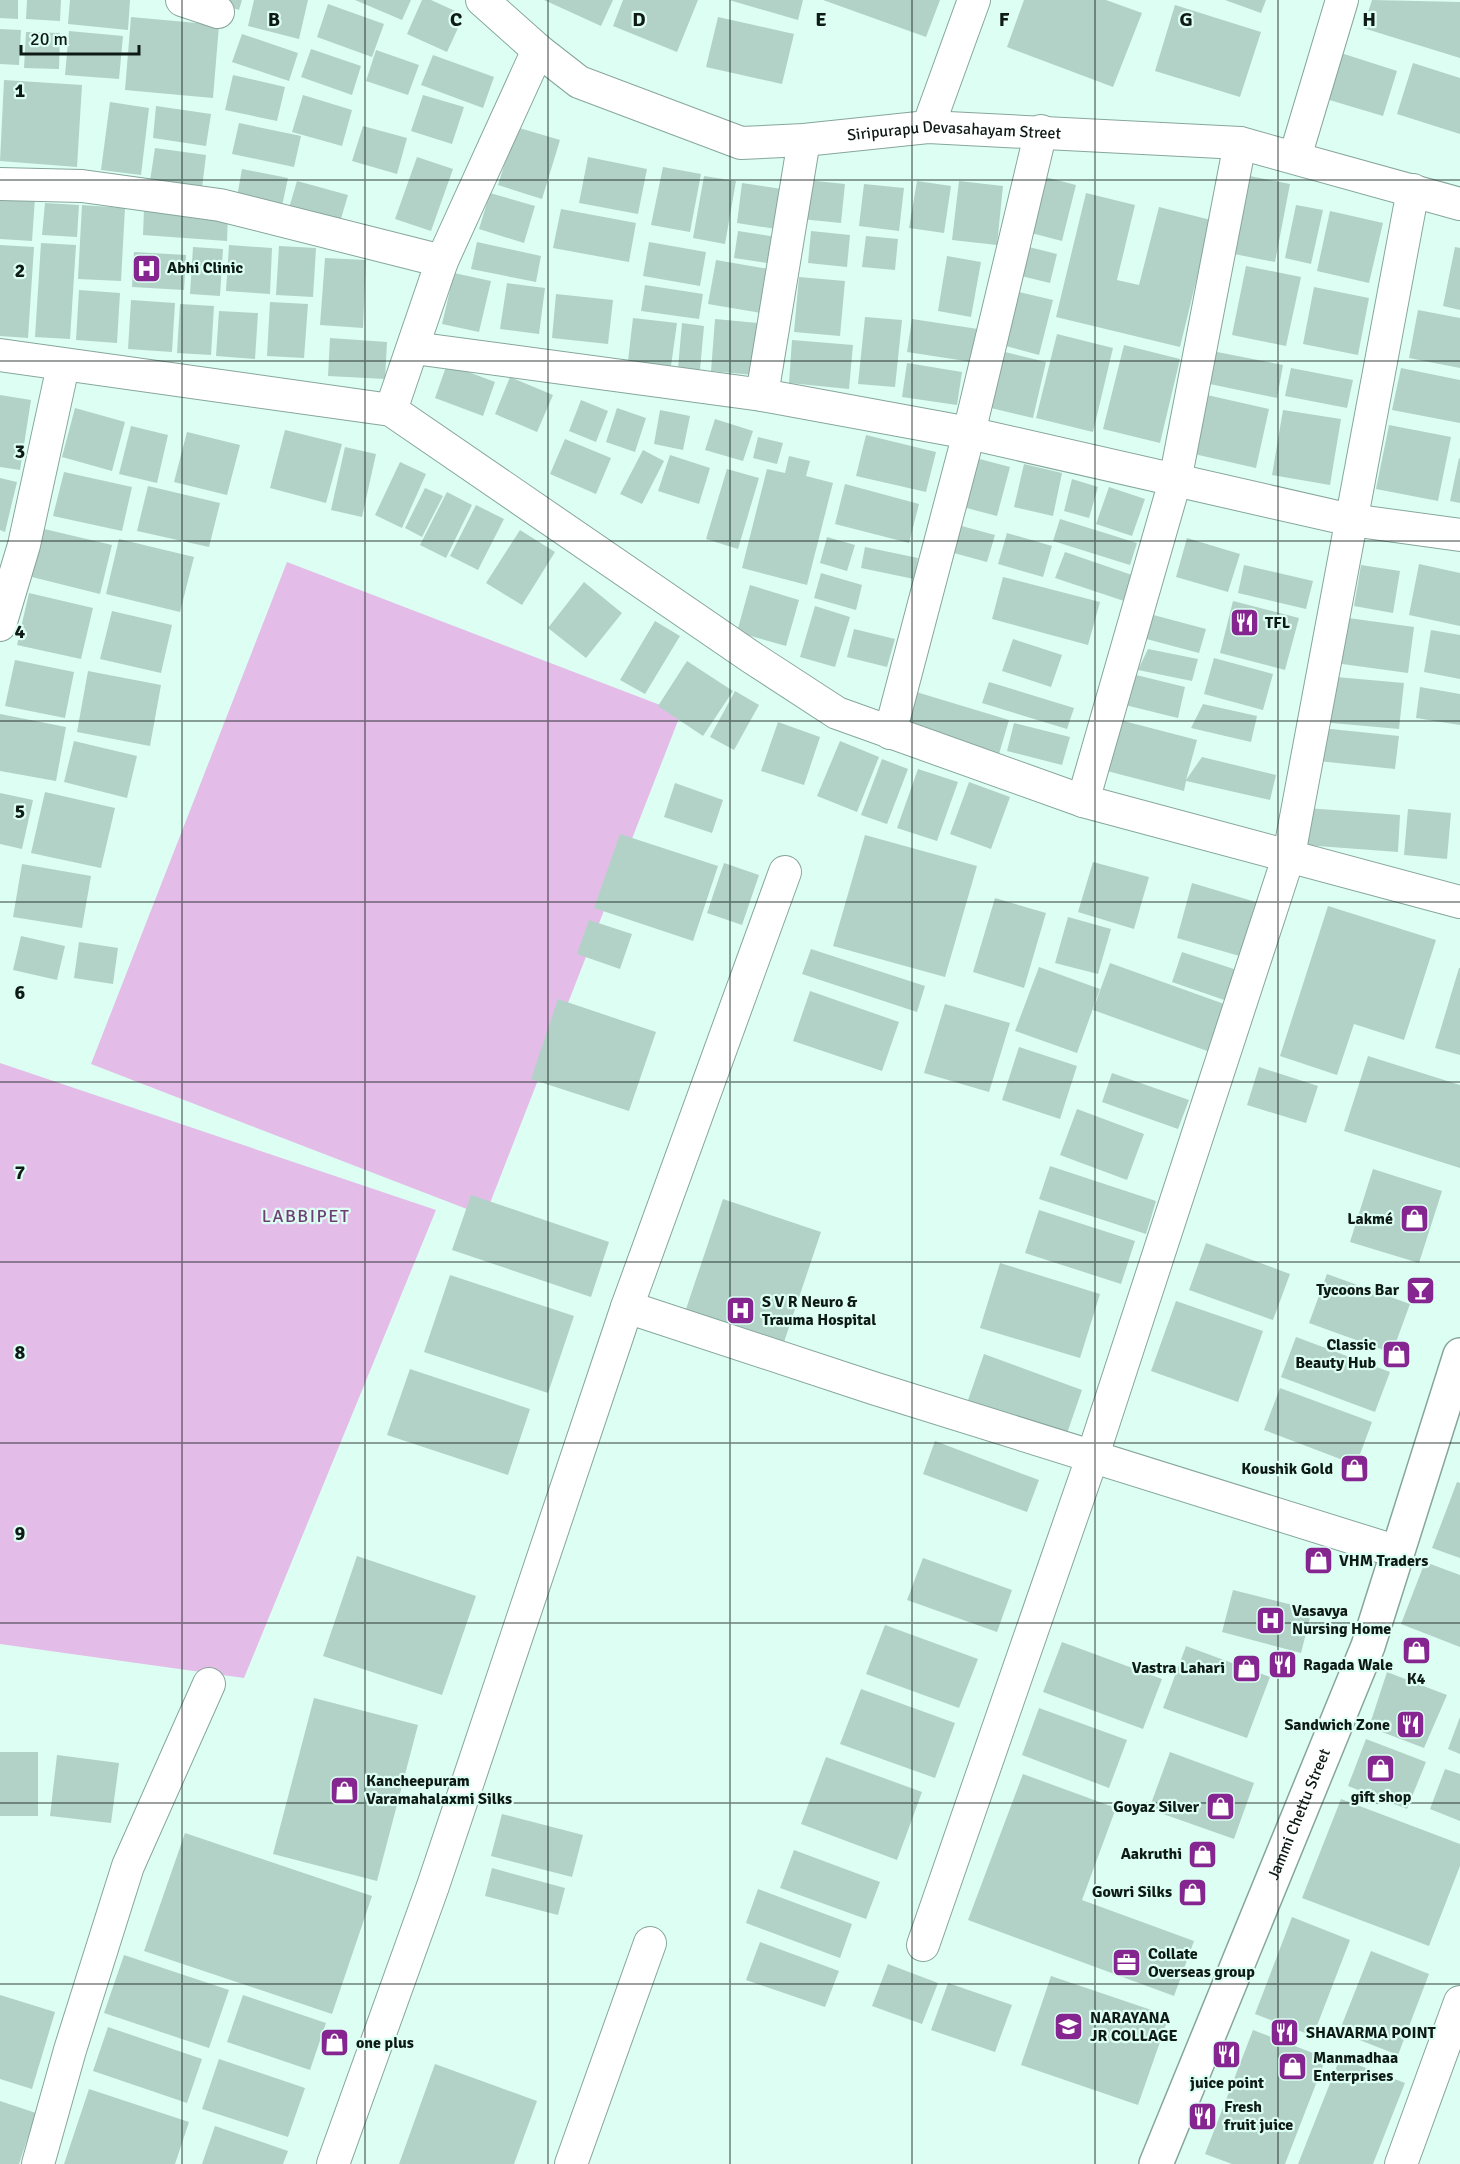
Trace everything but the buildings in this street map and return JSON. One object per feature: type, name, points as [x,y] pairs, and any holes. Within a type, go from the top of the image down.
[{"type":"street","points":[[182,0],[218,12]]},
{"type":"street","name":"Siripurapu Devasahayam Street","points":[[482,0],[538,50],[579,82],[741,143],[804,140],[928,127],[1240,143],[1413,189],[1460,204]]},
{"type":"street","points":[[928,127],[974,0]]},
{"type":"street","points":[[1295,157],[1342,0]]},
{"type":"street","points":[[391,410],[442,261],[538,50]]},
{"type":"street","points":[[890,733],[969,433],[1041,131]]},
{"type":"street","points":[[762,395],[804,140]]},
{"type":"street","points":[[1083,801],[1175,481],[1240,143]]},
{"type":"street","points":[[0,184],[82,186],[220,205],[442,261]]},
{"type":"street","points":[[923,1946],[1093,1455],[1288,855],[1413,189]]},
{"type":"street","points":[[414,348],[762,395],[969,433],[1351,520],[1460,535]]},
{"type":"street","points":[[0,355],[63,366],[391,410],[837,713],[1083,801],[1460,902]]},
{"type":"street","points":[[0,625],[12,542],[63,366]]},
{"type":"street","points":[[333,2164],[436,1875],[627,1307],[785,872]]},
{"type":"street","points":[[627,1307],[873,1388],[1398,1552]]},
{"type":"street","name":"Jammi Chettu Street","points":[[1156,2164],[1368,1646],[1460,1355]]},
{"type":"street","points":[[38,2164],[73,2039],[128,1866],[209,1684]]},
{"type":"street","points":[[571,2164],[650,1944]]},
{"type":"street","points":[[1401,2164],[1460,2002]]},
{"type":"shaded area","points":[[287,562],[681,713],[485,1216],[91,1064]]},
{"type":"shaded area","points":[[0,1063],[436,1210],[244,1678],[0,1644]]},
{"type":"place","name":"Abhi Clinic","points":[[146,268]]},
{"type":"place","name":"TFL","points":[[1244,623]]},
{"type":"place","name":"Lakmé","points":[[1414,1219]]},
{"type":"place","name":"Tycoons Bar","points":[[1420,1290]]},
{"type":"place","name":"S V R Neuro & Trauma Hospital","points":[[741,1311]]},
{"type":"place","name":"Classic Beauty Hub","points":[[1397,1354]]},
{"type":"place","name":"Koushik Gold","points":[[1354,1469]]},
{"type":"place","name":"VHM Traders","points":[[1318,1561]]},
{"type":"place","name":"Vasavya Nursing Home","points":[[1271,1620]]},
{"type":"place","name":"K4","points":[[1416,1651]]},
{"type":"place","name":"Ragada Wale","points":[[1282,1665]]},
{"type":"place","name":"Vastra Lahari","points":[[1246,1668]]},
{"type":"place","name":"Sandwich Zone","points":[[1411,1725]]},
{"type":"place","name":"gift shop","points":[[1381,1769]]},
{"type":"place","name":"Kancheepuram Varamahalaxmi Silks","points":[[345,1790]]},
{"type":"place","name":"Goyaz Silver","points":[[1220,1807]]},
{"type":"place","name":"Aakruthi","points":[[1203,1854]]},
{"type":"place","name":"Gowri Silks","points":[[1193,1892]]},
{"type":"place","name":"Collate Overseas group","points":[[1127,1963]]},
{"type":"place","name":"NARAYANA JR COLLAGE","points":[[1069,2027]]},
{"type":"place","name":"SHAVARMA POINT","points":[[1285,2033]]},
{"type":"place","name":"one plus","points":[[335,2043]]},
{"type":"place","name":"juice point","points":[[1227,2055]]},
{"type":"place","name":"Manmadhaa Enterprises","points":[[1292,2067]]},
{"type":"place","name":"Fresh fruit juice","points":[[1203,2116]]},
{"type":"district","name":"LABBIPET","points":[[306,1216]]}]
